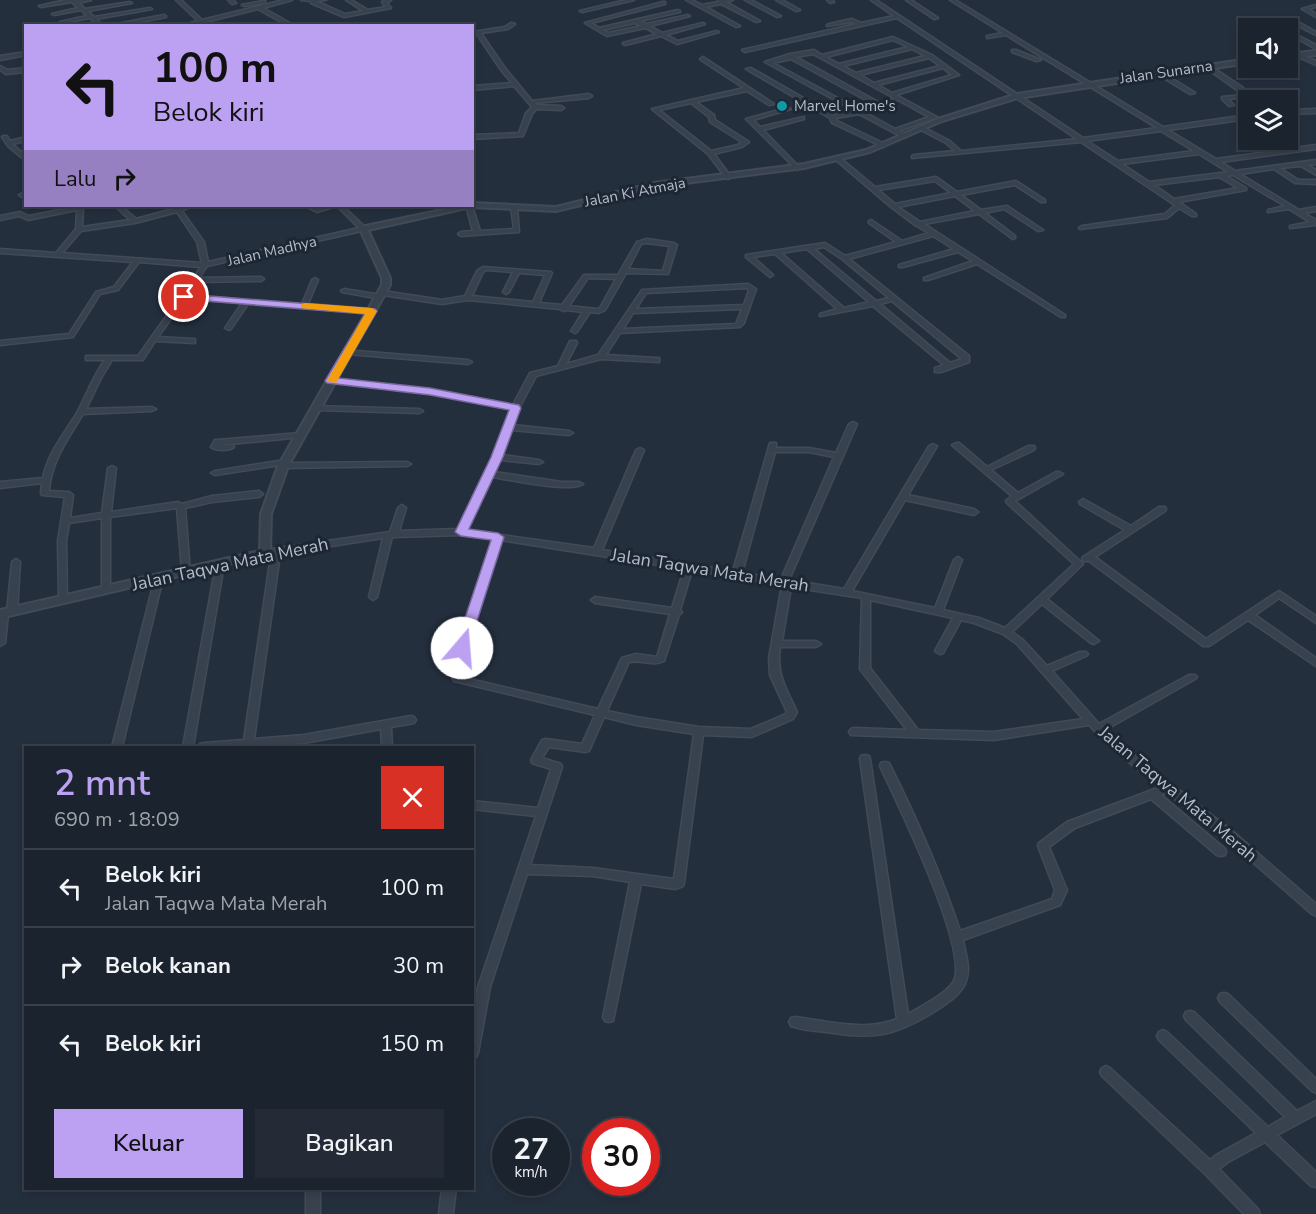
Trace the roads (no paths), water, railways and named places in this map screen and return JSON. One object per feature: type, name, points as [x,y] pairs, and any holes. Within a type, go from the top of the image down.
[{"type":"street","points":[[41,6],[89,0]]},
{"type":"street","points":[[178,0],[202,22]]},
{"type":"street","points":[[244,5],[290,0]]},
{"type":"street","points":[[303,0],[344,16]]},
{"type":"street","points":[[313,2],[324,0]]},
{"type":"street","points":[[348,0],[367,12]]},
{"type":"street","points":[[582,11],[632,0]]},
{"type":"street","points":[[688,0],[738,26]]},
{"type":"street","points":[[598,30],[730,0]]},
{"type":"street","points":[[747,0],[779,16]]},
{"type":"street","points":[[780,1],[788,0]]},
{"type":"street","points":[[873,0],[1194,214]]},
{"type":"street","points":[[908,0],[936,18]]},
{"type":"street","points":[[952,0],[1082,84],[1216,161],[1244,189],[1176,203],[1167,216],[1082,228]]},
{"type":"street","points":[[74,1],[98,24]]},
{"type":"street","points":[[194,24],[259,8],[272,1]]},
{"type":"street","points":[[331,19],[390,8],[384,1]]},
{"type":"street","points":[[720,1],[758,21]]},
{"type":"street","points":[[780,1],[798,10]]},
{"type":"street","points":[[636,21],[645,26],[662,35],[676,43],[717,32],[680,11],[660,2],[588,21],[588,24],[610,34],[645,26],[688,16]]},
{"type":"street","points":[[54,14],[130,3]]},
{"type":"street","points":[[1316,6],[1304,9],[1316,16]]},
{"type":"street","points":[[259,8],[289,24]]},
{"type":"street","points":[[62,21],[150,9]]},
{"type":"street","points":[[119,24],[164,16]]},
{"type":"street","points":[[745,50],[897,16]]},
{"type":"street","points":[[829,25],[852,20],[861,25]]},
{"type":"street","points":[[475,32],[502,29],[513,24]]},
{"type":"street","points":[[625,44],[704,24]]},
{"type":"street","points":[[1298,24],[1316,33]]},
{"type":"street","points":[[475,32],[534,104],[561,108]]},
{"type":"street","points":[[989,38],[1003,35]]},
{"type":"street","points":[[1298,37],[1316,47]]},
{"type":"street","points":[[823,56],[894,38],[930,56],[956,75],[896,96],[879,105],[833,117]]},
{"type":"street","points":[[840,65],[913,46]]},
{"type":"street","points":[[883,145],[834,122],[833,117],[749,68],[810,51],[934,117],[894,131]]},
{"type":"street","points":[[1014,51],[1034,57],[1082,84]]},
{"type":"street","points":[[0,58],[24,53]]},
{"type":"street","points":[[1299,55],[1316,53]]},
{"type":"street","points":[[1299,55],[1316,63]]},
{"type":"street","points":[[790,56],[879,105]]},
{"type":"street","points":[[857,74],[930,56]]},
{"type":"street","points":[[703,59],[771,104]]},
{"type":"street","points":[[768,62],[904,136]]},
{"type":"street","name":"Jalan Sunarna","points":[[1082,84],[1238,62]]},
{"type":"street","points":[[875,84],[944,66]]},
{"type":"street","points":[[1207,66],[1242,90]]},
{"type":"street","points":[[0,68],[2,72],[24,70]]},
{"type":"street","points":[[1159,73],[1192,93]]},
{"type":"street","points":[[474,88],[517,84]]},
{"type":"street","name":"Jalan Ki Atmaja","points":[[474,204],[556,209],[654,185],[797,168],[838,159],[883,145],[921,128],[1017,96],[1082,84]]},
{"type":"street","points":[[728,177],[710,153],[655,110],[747,88]]},
{"type":"street","points":[[534,104],[589,96]]},
{"type":"street","points":[[1231,105],[1224,98],[1238,97]]},
{"type":"street","points":[[692,100],[712,117],[712,122],[746,142],[740,146],[710,153]]},
{"type":"street","points":[[474,137],[520,136],[534,104]]},
{"type":"street","points":[[788,109],[749,119],[797,168]]},
{"type":"street","points":[[1298,112],[1316,111]]},
{"type":"street","points":[[759,129],[802,118]]},
{"type":"street","points":[[914,157],[1082,140],[1238,118]]},
{"type":"street","points":[[921,128],[950,142],[959,152]]},
{"type":"street","points":[[24,139],[7,140],[24,157]]},
{"type":"street","points":[[1216,161],[1316,147]]},
{"type":"street","points":[[1117,163],[1199,152]]},
{"type":"street","points":[[838,159],[917,224],[1063,316]]},
{"type":"street","points":[[1149,184],[1316,162]]},
{"type":"street","points":[[1302,164],[1316,173]]},
{"type":"street","points":[[1274,167],[1297,182],[1316,182]]},
{"type":"street","points":[[1226,173],[1315,223]]},
{"type":"street","points":[[874,189],[933,179],[1013,237]]},
{"type":"street","points":[[893,206],[1016,183],[1043,201]]},
{"type":"street","points":[[0,218],[20,214],[28,218],[78,207]]},
{"type":"street","points":[[58,254],[79,229],[82,207]]},
{"type":"street","points":[[119,207],[135,220]]},
{"type":"street","points":[[79,229],[135,220],[186,207]]},
{"type":"street","points":[[308,207],[317,210],[330,207]]},
{"type":"street","points":[[248,745],[270,553],[266,514],[284,464],[382,295],[386,278],[364,229],[341,207]]},
{"type":"street","name":"Jalan Ki Atmaja","points":[[364,229],[459,207]]},
{"type":"street","points":[[473,207],[477,233]]},
{"type":"street","points":[[461,234],[517,231],[513,207]]},
{"type":"street","points":[[917,224],[1009,207],[1040,230]]},
{"type":"street","points":[[1272,210],[1290,208]]},
{"type":"street","points":[[1299,212],[1316,209]]},
{"type":"street","points":[[88,358],[141,358],[205,266],[206,254],[201,242],[178,210]]},
{"type":"street","points":[[871,222],[901,243]]},
{"type":"street","points":[[1296,226],[1315,223]]},
{"type":"street","name":"Jalan Madhya","points":[[0,251],[205,266],[364,229]]},
{"type":"street","points":[[844,258],[932,234]]},
{"type":"street","points":[[344,291],[442,302],[468,298],[563,309],[587,311],[603,309],[622,274],[640,242],[674,245],[666,273],[622,274],[586,276],[563,309]]},
{"type":"street","points":[[770,275],[748,256],[825,245],[966,358],[966,360],[938,370]]},
{"type":"street","points":[[808,247],[950,366]]},
{"type":"street","points":[[901,266],[957,250]]},
{"type":"street","points":[[776,252],[842,310]]},
{"type":"street","points":[[0,342],[71,336],[98,293],[116,289],[137,261]]},
{"type":"street","points":[[926,279],[976,262]]},
{"type":"street","points":[[468,298],[482,270],[550,273],[535,305]]},
{"type":"street","points":[[506,292],[517,270]]},
{"type":"street","points":[[195,280],[261,279]]},
{"type":"street","points":[[304,306],[315,280]]},
{"type":"street","points":[[602,357],[642,292],[748,286],[753,289],[741,323],[731,328],[619,331]]},
{"type":"street","points":[[184,297],[372,311]]},
{"type":"street","points":[[822,315],[893,299]]},
{"type":"street","points":[[229,328],[246,302]]},
{"type":"street","points":[[632,311],[747,307]]},
{"type":"street","points":[[575,331],[587,311]]},
{"type":"street","points":[[153,339],[192,341]]},
{"type":"street","points":[[561,367],[573,343]]},
{"type":"street","points":[[347,352],[468,362]]},
{"type":"street","points":[[461,532],[497,457],[515,408],[533,375],[602,357],[656,360]]},
{"type":"street","points":[[63,600],[62,541],[69,495],[46,494],[46,480],[53,454],[81,412],[110,358]]},
{"type":"street","points":[[331,381],[430,391],[515,408]]},
{"type":"street","points":[[316,408],[419,411]]},
{"type":"street","points":[[81,412],[152,409]]},
{"type":"street","points":[[498,537],[455,676],[460,680],[636,721],[699,731],[752,733],[792,715],[775,675],[774,658],[786,582],[853,424]]},
{"type":"street","points":[[508,427],[568,433]]},
{"type":"street","points":[[230,447],[215,447],[218,442],[300,435]]},
{"type":"street","points":[[956,445],[986,470],[1079,564]]},
{"type":"street","points":[[847,592],[933,446]]},
{"type":"street","points":[[737,574],[772,447],[809,450],[839,456]]},
{"type":"street","points":[[986,470],[1031,448]]},
{"type":"street","points":[[597,551],[640,450]]},
{"type":"street","points":[[497,457],[539,462]]},
{"type":"street","points":[[215,473],[284,464],[407,464]]},
{"type":"street","points":[[106,590],[106,515],[112,468]]},
{"type":"street","points":[[489,474],[562,485],[579,484]]},
{"type":"street","points":[[1014,500],[1059,474]]},
{"type":"street","points":[[0,485],[46,480]]},
{"type":"street","points":[[65,521],[170,505],[180,507],[212,499],[259,494]]},
{"type":"street","points":[[903,497],[974,512]]},
{"type":"street","points":[[1083,502],[1131,530]]},
{"type":"street","points":[[180,507],[186,572]]},
{"type":"street","points":[[373,597],[391,534],[402,508]]},
{"type":"street","points":[[1006,632],[1079,564],[1162,509]]},
{"type":"street","name":"Jalan Taqwa Mata Merah","points":[[5,613],[270,553],[391,534],[461,532],[597,551],[847,592],[938,611],[991,625],[1006,632],[1046,670],[1094,725],[1168,788],[1227,833],[1316,911]]},
{"type":"street","points":[[1089,557],[1206,644],[1279,594],[1316,620]]},
{"type":"street","points":[[938,611],[958,560]]},
{"type":"street","points":[[0,643],[16,561]]},
{"type":"street","points":[[188,746],[220,564]]},
{"type":"street","points":[[474,1042],[484,987],[556,767],[536,760],[546,742],[585,748],[626,660],[636,657],[657,661],[661,659],[689,566]]},
{"type":"street","points":[[117,746],[159,578]]},
{"type":"street","points":[[866,596],[865,669],[914,732]]},
{"type":"street","points":[[1042,599],[1094,641]]},
{"type":"street","points":[[595,600],[677,612]]},
{"type":"street","points":[[1248,615],[1316,663]]},
{"type":"street","points":[[940,651],[959,616]]},
{"type":"street","points":[[777,644],[816,644]]},
{"type":"street","points":[[1046,670],[1083,654]]},
{"type":"street","points":[[854,732],[994,736],[1094,725],[1192,678]]},
{"type":"street","points":[[234,746],[303,743],[411,720]]},
{"type":"street","points":[[386,724],[387,746]]},
{"type":"street","points":[[524,869],[593,872],[675,884],[679,882],[699,731]]},
{"type":"street","points":[[865,759],[903,1021]]},
{"type":"street","points":[[795,1022],[882,1030],[931,1007],[958,987],[962,978],[958,937],[885,766]]},
{"type":"street","points":[[958,937],[1056,902],[1061,890],[1043,846],[1071,825],[1168,788]]},
{"type":"street","points":[[1153,794],[1221,852]]},
{"type":"street","points":[[474,805],[540,812]]},
{"type":"street","points":[[609,1017],[636,879]]},
{"type":"street","points":[[1224,998],[1316,1088]]},
{"type":"street","points":[[1190,1016],[1295,1118]]},
{"type":"street","points":[[1163,1036],[1316,1181]]},
{"type":"street","points":[[1106,1072],[1210,1169],[1253,1214]]},
{"type":"street","points":[[1210,1169],[1223,1158],[1316,1107]]},
{"type":"street","points":[[313,1190],[313,1214]]},
{"type":"street","points":[[446,1214],[449,1190]]},
{"type":"place","name":"Marvel Home's","points":[[782,106]]}]
